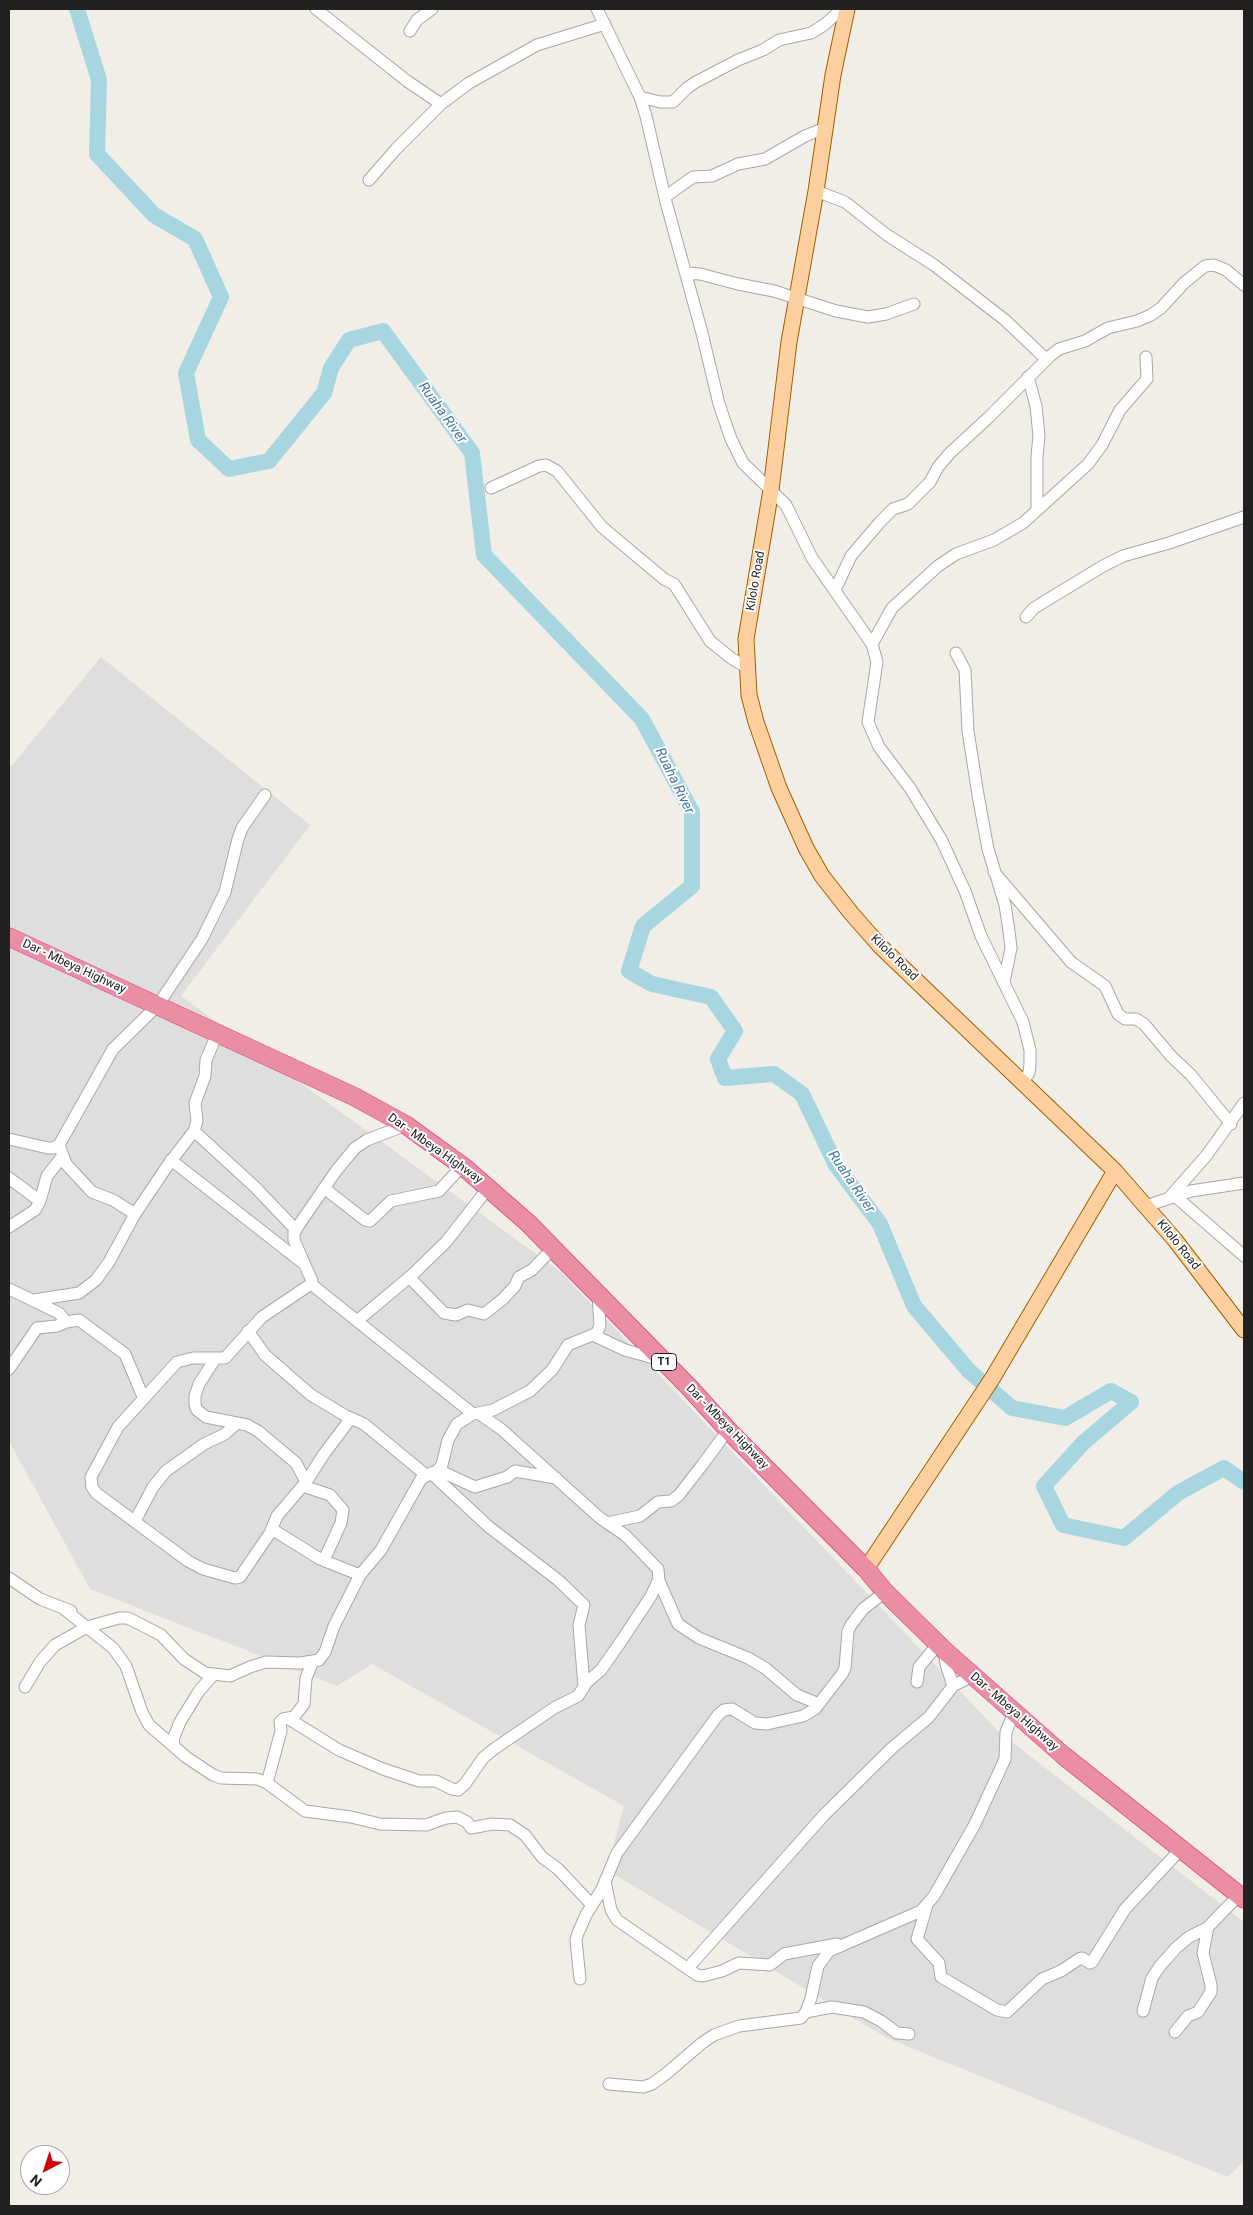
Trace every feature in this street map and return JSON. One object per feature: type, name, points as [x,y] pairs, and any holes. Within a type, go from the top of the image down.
[{"type":"highway","name":"Dar - Mbeya Highway","points":[[9,937],[116,988],[218,1032],[356,1097],[406,1125],[489,1187],[552,1248],[866,1569],[885,1592],[941,1647],[1064,1756],[1180,1850],[1242,1897]]},
{"type":"main road","name":"Kilolo Road","points":[[847,9],[833,75],[816,191],[789,342],[772,490],[746,639],[746,667],[751,704],[779,788],[806,848],[822,876],[851,913],[880,946],[1115,1171],[1146,1206],[1244,1330]]},
{"type":"main road","points":[[866,1569],[992,1379],[1115,1171]]},
{"type":"street","points":[[316,9],[407,81],[441,104]]},
{"type":"street","points":[[410,30],[418,20],[432,9]]},
{"type":"street","points":[[597,9],[640,96],[719,404],[731,440],[743,463],[786,505],[804,544],[872,644],[877,662],[868,722],[879,746],[910,788],[941,839],[965,891],[981,936],[1022,1022],[1030,1050],[1029,1073],[1022,1083]]},
{"type":"street","points":[[640,96],[660,102],[674,102],[687,88],[696,82],[738,60],[763,50],[779,40],[811,33],[824,25],[842,9]]},
{"type":"street","points":[[369,180],[396,149],[441,104],[488,71],[537,45],[605,24]]},
{"type":"street","points":[[665,197],[694,177],[712,176],[738,164],[765,160],[804,136],[825,128]]},
{"type":"street","points":[[816,191],[845,202],[888,235],[934,265],[1005,320],[1046,359]]},
{"type":"street","points":[[835,590],[851,556],[880,522],[893,510],[908,504],[930,482],[938,467],[950,452],[989,417],[1046,359],[1059,349],[1085,341],[1108,328],[1137,321],[1151,315],[1161,308],[1191,276],[1205,266],[1214,265],[1226,270],[1244,285]]},
{"type":"street","points":[[686,274],[700,274],[798,298],[836,311],[868,317],[886,314],[914,304]]},
{"type":"street","points":[[872,644],[892,608],[938,566],[956,554],[1010,532],[1023,523],[1088,464],[1102,445],[1120,410],[1147,379],[1146,358]]},
{"type":"street","points":[[1028,377],[1038,417],[1037,510]]},
{"type":"street","points":[[491,488],[539,466],[546,465],[557,471],[602,527],[664,579],[674,584],[710,641],[727,656],[746,667]]},
{"type":"street","points":[[1026,617],[1034,608],[1103,566],[1124,556],[1169,543],[1244,517]]},
{"type":"street","points":[[956,653],[964,670],[968,731],[978,795],[994,872],[1005,905],[1011,948],[1004,982]]},
{"type":"street","points":[[9,1139],[48,1148],[53,1148],[59,1144],[97,1074],[116,1044],[140,1025],[158,1005],[202,939],[225,892],[242,828],[265,795]]},
{"type":"street","points":[[994,872],[1072,962],[1105,986],[1118,1014],[1125,1019],[1136,1019],[1144,1024],[1171,1056],[1196,1080],[1231,1124]]},
{"type":"street","points":[[34,1300],[70,1296],[90,1287],[109,1262],[135,1214],[171,1160],[194,1131],[198,1118],[195,1103],[205,1076],[206,1060],[218,1032]]},
{"type":"street","points":[[1172,1197],[1231,1124],[1244,1103]]},
{"type":"street","points":[[406,1125],[358,1145],[324,1188],[296,1230],[294,1240],[311,1284],[476,1413],[501,1429],[607,1523],[624,1535],[658,1569],[659,1579],[678,1624],[698,1638],[748,1658],[765,1668],[797,1695],[819,1704]]},
{"type":"street","points":[[194,1131],[255,1187],[296,1230]]},
{"type":"street","points":[[59,1144],[62,1157],[92,1192],[113,1200],[135,1214]]},
{"type":"street","points":[[9,1227],[35,1210],[40,1202],[48,1176],[62,1157]]},
{"type":"street","points":[[171,1160],[305,1265]]},
{"type":"street","points":[[324,1188],[365,1220],[370,1221],[391,1201],[439,1191],[462,1166]]},
{"type":"street","points":[[9,1178],[40,1202]]},
{"type":"street","points":[[1146,1206],[1191,1191],[1244,1182]]},
{"type":"street","points":[[357,1321],[409,1277],[446,1242],[489,1187]]},
{"type":"street","points":[[1172,1197],[1244,1256]]},
{"type":"street","points":[[409,1277],[444,1313],[456,1315],[468,1310],[484,1314],[503,1299],[515,1286],[518,1277],[532,1270],[552,1248]]},
{"type":"street","points":[[311,1284],[266,1314],[225,1358],[193,1358],[178,1361],[143,1397],[118,1427],[91,1477],[92,1487],[96,1493],[194,1566],[235,1578],[242,1576],[270,1533],[277,1516],[304,1484],[351,1418]]},
{"type":"street","points":[[9,1289],[60,1313],[66,1322]]},
{"type":"street","points":[[25,1688],[50,1650],[87,1627],[98,1622],[118,1618],[128,1618],[161,1634],[173,1649],[196,1669],[214,1674],[230,1676],[266,1662],[319,1660],[325,1652],[334,1626],[360,1575],[381,1550],[419,1482],[442,1465],[450,1434],[459,1422],[476,1413],[493,1410],[530,1391],[552,1370],[568,1345],[598,1332],[600,1325],[598,1296]]},
{"type":"street","points":[[9,1369],[36,1329],[57,1326],[75,1319],[82,1321],[123,1351],[143,1397]]},
{"type":"street","points":[[248,1332],[265,1355],[311,1395],[376,1433],[431,1473],[489,1527],[558,1580],[584,1605],[579,1625],[584,1686]]},
{"type":"street","points":[[593,1335],[624,1350],[662,1360]]},
{"type":"street","points":[[215,1359],[199,1384],[194,1405],[206,1417],[252,1427],[296,1464],[304,1484],[330,1495],[340,1505],[342,1510],[341,1523],[324,1560]]},
{"type":"street","points":[[135,1521],[153,1487],[166,1471],[204,1444],[225,1434],[237,1423]]},
{"type":"street","points":[[607,1523],[640,1516],[658,1502],[671,1501],[679,1495],[728,1430]]},
{"type":"street","points":[[431,1473],[475,1487],[507,1477],[515,1471],[556,1478]]},
{"type":"street","points":[[270,1533],[278,1532],[302,1549],[360,1575]]},
{"type":"street","points":[[9,1578],[40,1599],[98,1622]]},
{"type":"street","points":[[289,1719],[339,1750],[383,1768],[419,1780],[436,1781],[458,1790],[465,1784],[483,1758],[554,1708],[578,1696],[584,1686],[601,1670],[622,1640],[651,1596],[659,1579]]},
{"type":"street","points":[[580,1979],[576,1940],[617,1853],[713,1721],[724,1710],[732,1709],[755,1723],[767,1724],[803,1716],[819,1704],[842,1674],[850,1625],[862,1609],[885,1592]]},
{"type":"street","points":[[64,1609],[113,1648],[126,1666],[142,1712],[149,1725],[201,1768],[213,1775],[221,1778],[256,1779],[267,1784],[305,1811],[351,1817],[380,1824],[426,1826],[446,1818],[457,1817],[463,1819],[471,1828],[492,1824],[510,1825],[525,1835],[542,1857],[558,1870],[592,1905]]},
{"type":"street","points":[[917,1682],[919,1667],[941,1647],[953,1686]]},
{"type":"street","points":[[267,1784],[281,1731],[280,1722],[282,1719],[294,1717],[304,1704],[306,1678],[313,1661]]},
{"type":"street","points":[[173,1745],[180,1722],[199,1691],[214,1674]]},
{"type":"street","points":[[688,1968],[824,1815],[892,1748],[929,1717],[953,1686],[972,1676]]},
{"type":"street","points":[[1014,1712],[1006,1732],[1005,1759],[964,1845],[927,1905],[917,1939],[939,1963],[941,1977],[997,2010],[1007,2012],[1042,1980],[1061,1971],[1079,1959],[1092,1962],[1125,1909],[1180,1850]]},
{"type":"street","points":[[605,1881],[611,1910],[617,1920],[697,1975],[703,1976],[739,1963],[766,1966],[784,1954],[844,1943]]},
{"type":"street","points":[[1143,2012],[1152,1978],[1160,1966],[1189,1937],[1208,1927],[1242,1897]]},
{"type":"street","points":[[806,2012],[818,1966],[824,1956],[844,1943],[910,1916],[927,1905]]},
{"type":"street","points":[[1175,2032],[1188,2016],[1198,2012],[1211,1992],[1203,1953],[1208,1927]]},
{"type":"street","points":[[609,2084],[634,2088],[652,2084],[714,2035],[739,2026],[799,2018],[806,2012],[819,2008],[832,2007],[864,2012],[881,2021],[897,2033],[909,2034]]},
{"type":"shaded area","points":[[101,657],[310,825],[181,996],[561,1272],[999,1732],[1244,1922],[1244,2161],[1228,2177],[887,2038],[607,1870],[624,1806],[372,1664],[337,1686],[90,1589],[9,1441],[9,769]]},
{"type":"waterway","name":"Ruaha River","points":[[77,9],[99,80],[97,154],[154,215],[195,239],[221,297],[186,373],[198,440],[229,469],[269,461],[324,393],[331,368],[349,340],[383,331],[472,453],[484,555],[642,719],[692,812],[692,886],[643,926],[629,971],[652,984],[711,997],[735,1031],[718,1059],[725,1078],[774,1074],[802,1094],[836,1165],[880,1224],[914,1306],[969,1371],[1012,1408],[1065,1418],[1111,1391],[1131,1402],[1083,1443],[1044,1486],[1063,1525],[1124,1538],[1178,1493],[1224,1468],[1244,1482]]}]
